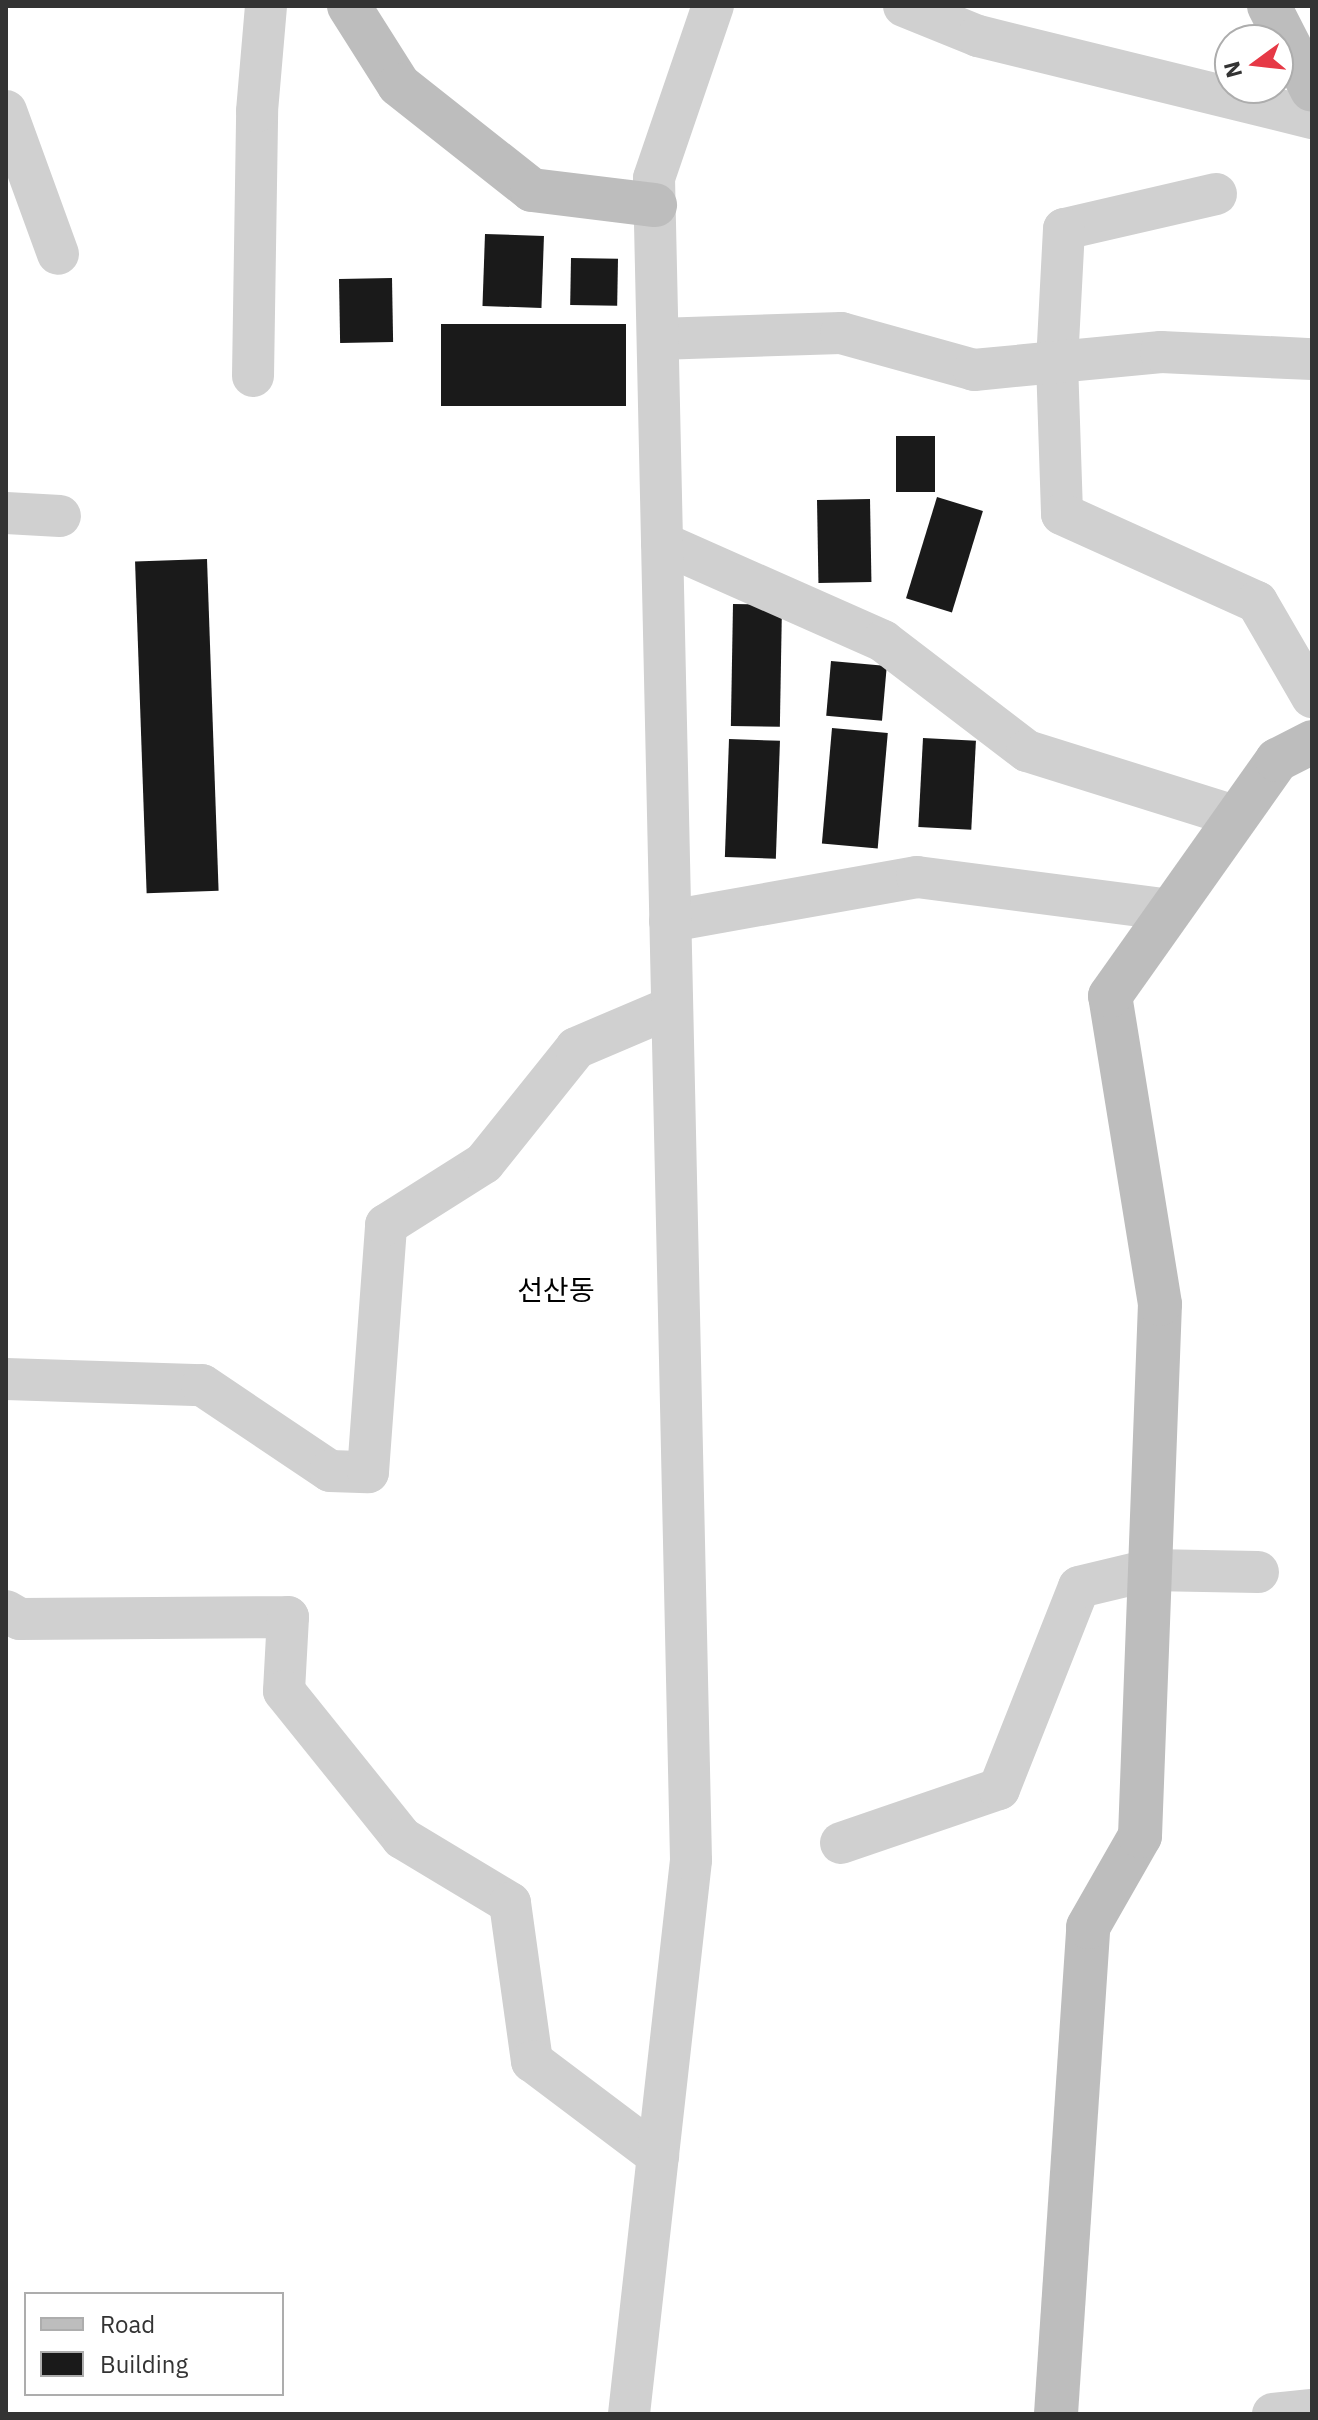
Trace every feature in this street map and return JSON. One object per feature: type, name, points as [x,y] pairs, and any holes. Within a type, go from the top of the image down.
[{"type":"street","points":[[253,376],[257,111],[266,6]]},
{"type":"street","points":[[349,6],[399,85],[532,190],[655,205]]},
{"type":"street","points":[[629,2414],[691,1860],[654,178],[713,6]]},
{"type":"street","points":[[904,6],[978,36],[1312,118]]},
{"type":"street","points":[[1269,6],[1312,90]]},
{"type":"street","points":[[6,111],[58,254]]},
{"type":"street","points":[[1216,194],[1064,229],[1057,362],[1062,514],[1257,602],[1312,697]]},
{"type":"street","points":[[658,339],[841,333],[974,370],[1161,352],[1312,359]]},
{"type":"street","points":[[6,513],[60,516]]},
{"type":"street","points":[[662,543],[883,641],[1027,751],[1237,817]]},
{"type":"street","points":[[1056,2414],[1088,1927],[1140,1836],[1160,1304],[1110,996],[1277,760],[1312,742]]},
{"type":"street","points":[[670,921],[917,877],[1171,910]]},
{"type":"street","points":[[6,1379],[202,1385],[330,1471],[368,1472],[386,1225],[484,1163],[576,1048],[672,1007]]},
{"type":"street","points":[[841,1843],[999,1789],[1079,1587],[1150,1570],[1258,1572]]},
{"type":"street","points":[[6,1611],[20,1619],[288,1617],[284,1691],[402,1838],[510,1903],[532,2061],[658,2156]]},
{"type":"street","points":[[1273,2414],[1312,2410]]},
{"type":"building","points":[[485,234],[544,236],[541,308],[482,306]]},
{"type":"building","points":[[571,258],[618,259],[617,306],[570,305]]},
{"type":"building","points":[[392,278],[393,342],[340,343],[339,279]]},
{"type":"building","points":[[441,324],[626,324],[626,406],[441,406]]},
{"type":"building","points":[[896,436],[935,436],[935,492],[896,492]]},
{"type":"building","points":[[937,497],[983,511],[952,612],[906,598]]},
{"type":"building","points":[[870,499],[871,582],[818,583],[817,500]]},
{"type":"building","points":[[207,559],[219,891],[147,893],[135,562]]},
{"type":"building","points":[[733,604],[782,605],[780,727],[731,726]]},
{"type":"building","points":[[831,661],[887,666],[882,721],[826,716]]},
{"type":"building","points":[[832,728],[888,733],[878,848],[822,844]]},
{"type":"building","points":[[923,738],[976,741],[971,830],[918,827]]},
{"type":"building","points":[[729,739],[780,741],[776,859],[725,857]]},
{"type":"district","name":"선산동","points":[[556,1290]]}]
